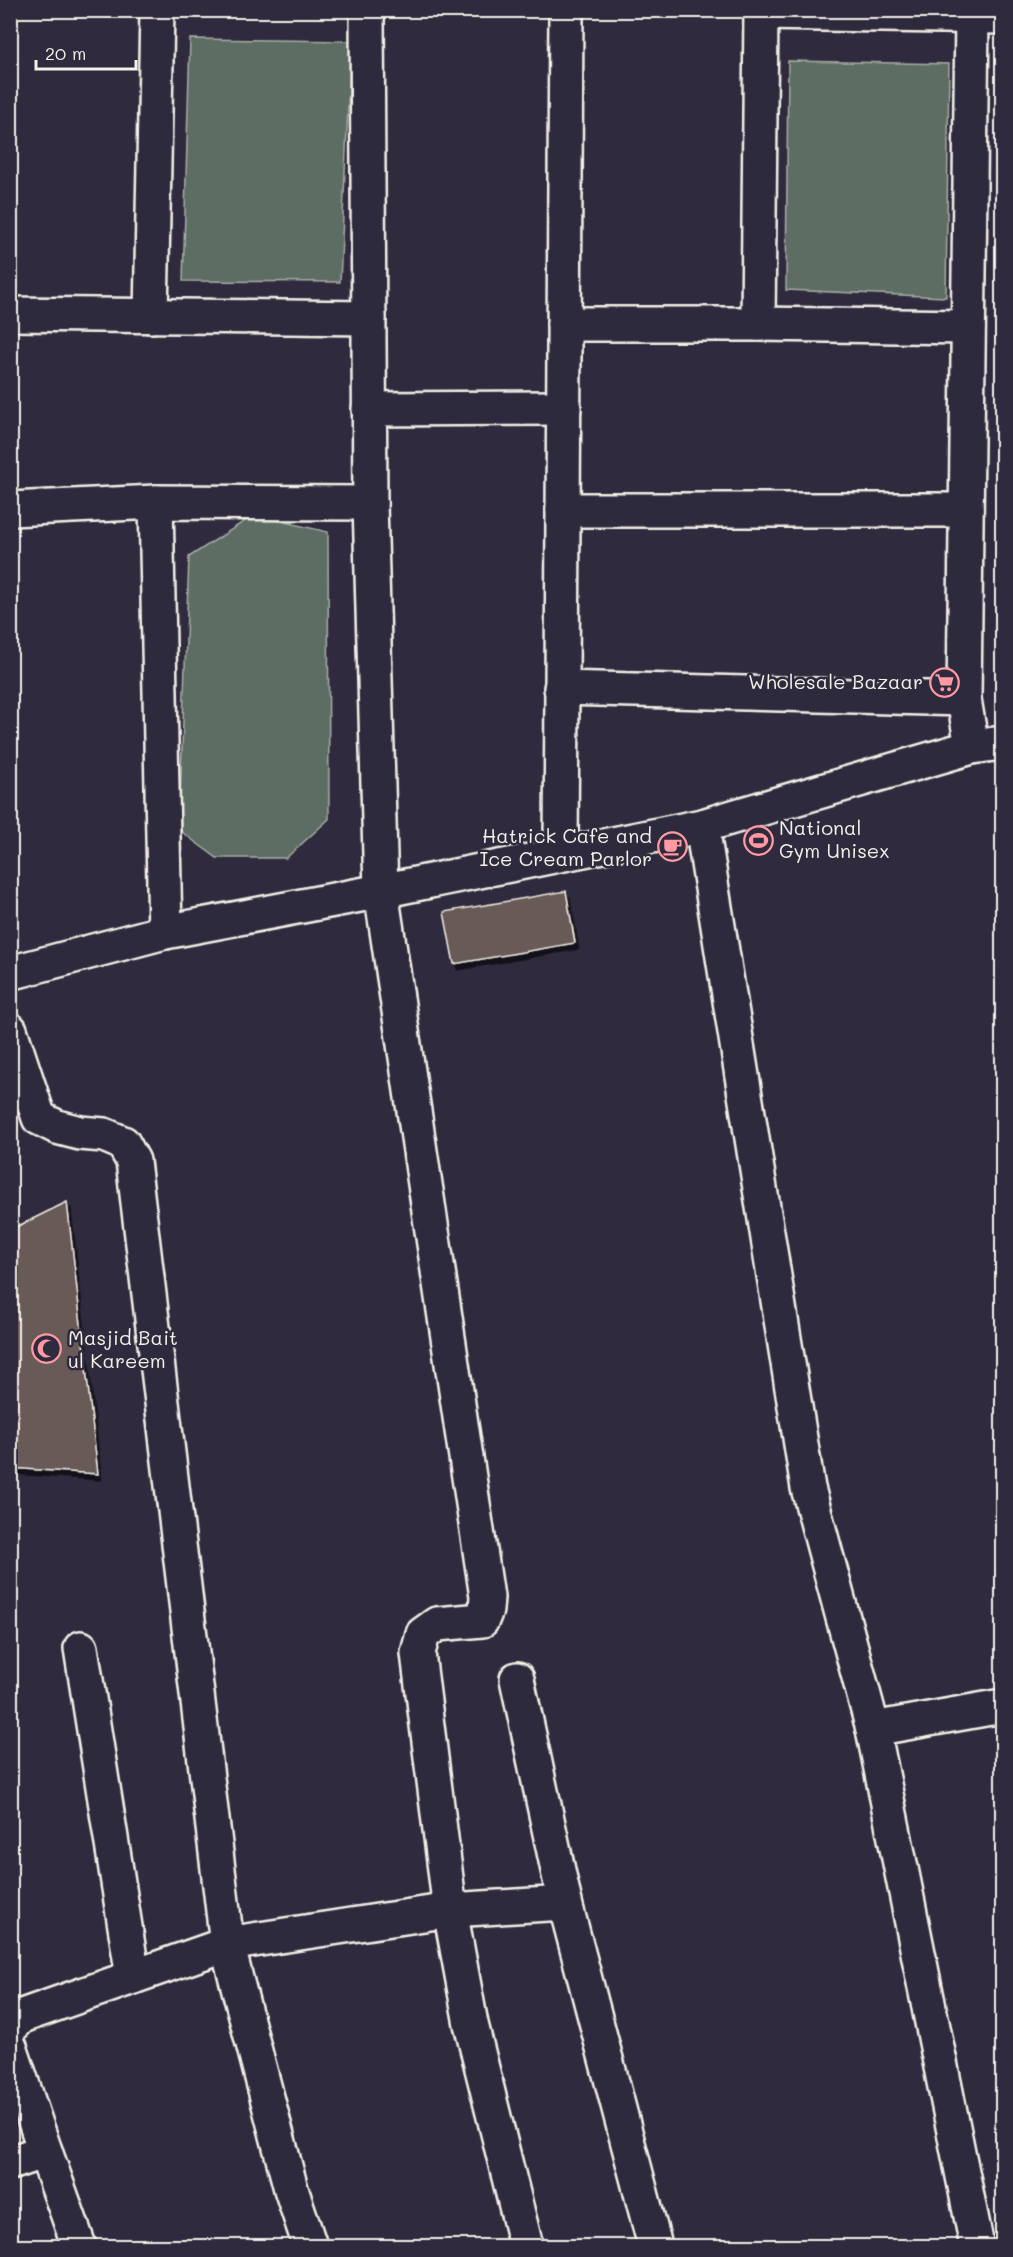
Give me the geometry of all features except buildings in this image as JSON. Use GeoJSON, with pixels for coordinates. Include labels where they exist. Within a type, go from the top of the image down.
{"type":"FeatureCollection","features":[{"type":"Feature","properties":{"kind":"street"},"geometry":{"type":"LineString","coordinates":[[151,316],[157,10]]}},
{"type":"Feature","properties":{"kind":"street"},"geometry":{"type":"LineString","coordinates":[[367,10],[370,503],[381,891],[487,1597],[482,1620],[437,1624],[423,1634],[418,1653],[450,1910],[471,2024],[526,2247]]}},
{"type":"Feature","properties":{"kind":"street"},"geometry":{"type":"LineString","coordinates":[[561,854],[566,10]]}},
{"type":"Feature","properties":{"kind":"street"},"geometry":{"type":"LineString","coordinates":[[10,973],[165,932],[702,826],[987,745],[964,699],[968,327],[987,16],[761,12],[758,324]]}},
{"type":"Feature","properties":{"kind":"street"},"geometry":{"type":"LineString","coordinates":[[10,314],[369,318]]}},
{"type":"Feature","properties":{"kind":"street"},"geometry":{"type":"LineString","coordinates":[[564,324],[968,327]]}},
{"type":"Feature","properties":{"kind":"street"},"geometry":{"type":"LineString","coordinates":[[369,409],[564,408]]}},
{"type":"Feature","properties":{"kind":"street"},"geometry":{"type":"LineString","coordinates":[[10,509],[156,502],[370,503]]}},
{"type":"Feature","properties":{"kind":"street"},"geometry":{"type":"LineString","coordinates":[[156,502],[165,932]]}},
{"type":"Feature","properties":{"kind":"street"},"geometry":{"type":"LineString","coordinates":[[563,510],[966,510]]}},
{"type":"Feature","properties":{"kind":"street"},"geometry":{"type":"LineString","coordinates":[[561,688],[964,699]]}},
{"type":"Feature","properties":{"kind":"street"},"geometry":{"type":"LineString","coordinates":[[702,826],[808,1488],[873,1729],[977,2247]]}},
{"type":"Feature","properties":{"kind":"street"},"geometry":{"type":"LineString","coordinates":[[10,1030],[39,1118],[57,1127],[80,1133],[104,1134],[123,1143],[133,1161],[227,1944],[291,2189],[310,2247]]}},
{"type":"Feature","properties":{"kind":"street"},"geometry":{"type":"LineString","coordinates":[[81,1648],[133,1977]]}},
{"type":"Feature","properties":{"kind":"street"},"geometry":{"type":"LineString","coordinates":[[517,1678],[565,1903],[655,2247]]}},
{"type":"Feature","properties":{"kind":"street"},"geometry":{"type":"LineString","coordinates":[[873,1729],[1002,1706]]}},
{"type":"Feature","properties":{"kind":"street"},"geometry":{"type":"LineString","coordinates":[[10,2028],[22,2016],[227,1944],[450,1910],[565,1903]]}},
{"type":"Feature","properties":{"kind":"street"},"geometry":{"type":"LineString","coordinates":[[10,2047],[79,2247]]}},
{"type":"Feature","properties":{"kind":"street"},"geometry":{"type":"LineString","coordinates":[[10,2163],[45,2151]]}},
{"type":"Feature","properties":{"kind":"green space"},"geometry":{"type":"Polygon","coordinates":[[[190,39],[351,41],[340,282],[183,281],[190,39]]]}},
{"type":"Feature","properties":{"kind":"green space"},"geometry":{"type":"Polygon","coordinates":[[[788,61],[949,64],[946,297],[786,290],[788,61]]]}},
{"type":"Feature","properties":{"kind":"green space"},"geometry":{"type":"Polygon","coordinates":[[[254,515],[328,532],[329,819],[286,858],[217,858],[179,830],[189,557],[254,515]]]}},
{"type":"Feature","properties":{"kind":"place","name":"Wholesale Bazaar"},"geometry":{"type":"Point","coordinates":[944,682]}},
{"type":"Feature","properties":{"kind":"place","name":"National Gym Unisex"},"geometry":{"type":"Point","coordinates":[758,840]}},
{"type":"Feature","properties":{"kind":"place","name":"Hatrick Cafe and Ice Cream Parlor"},"geometry":{"type":"Point","coordinates":[673,847]}},
{"type":"Feature","properties":{"kind":"place","name":"Masjid Bait ul Kareem"},"geometry":{"type":"Point","coordinates":[47,1349]}}]}
